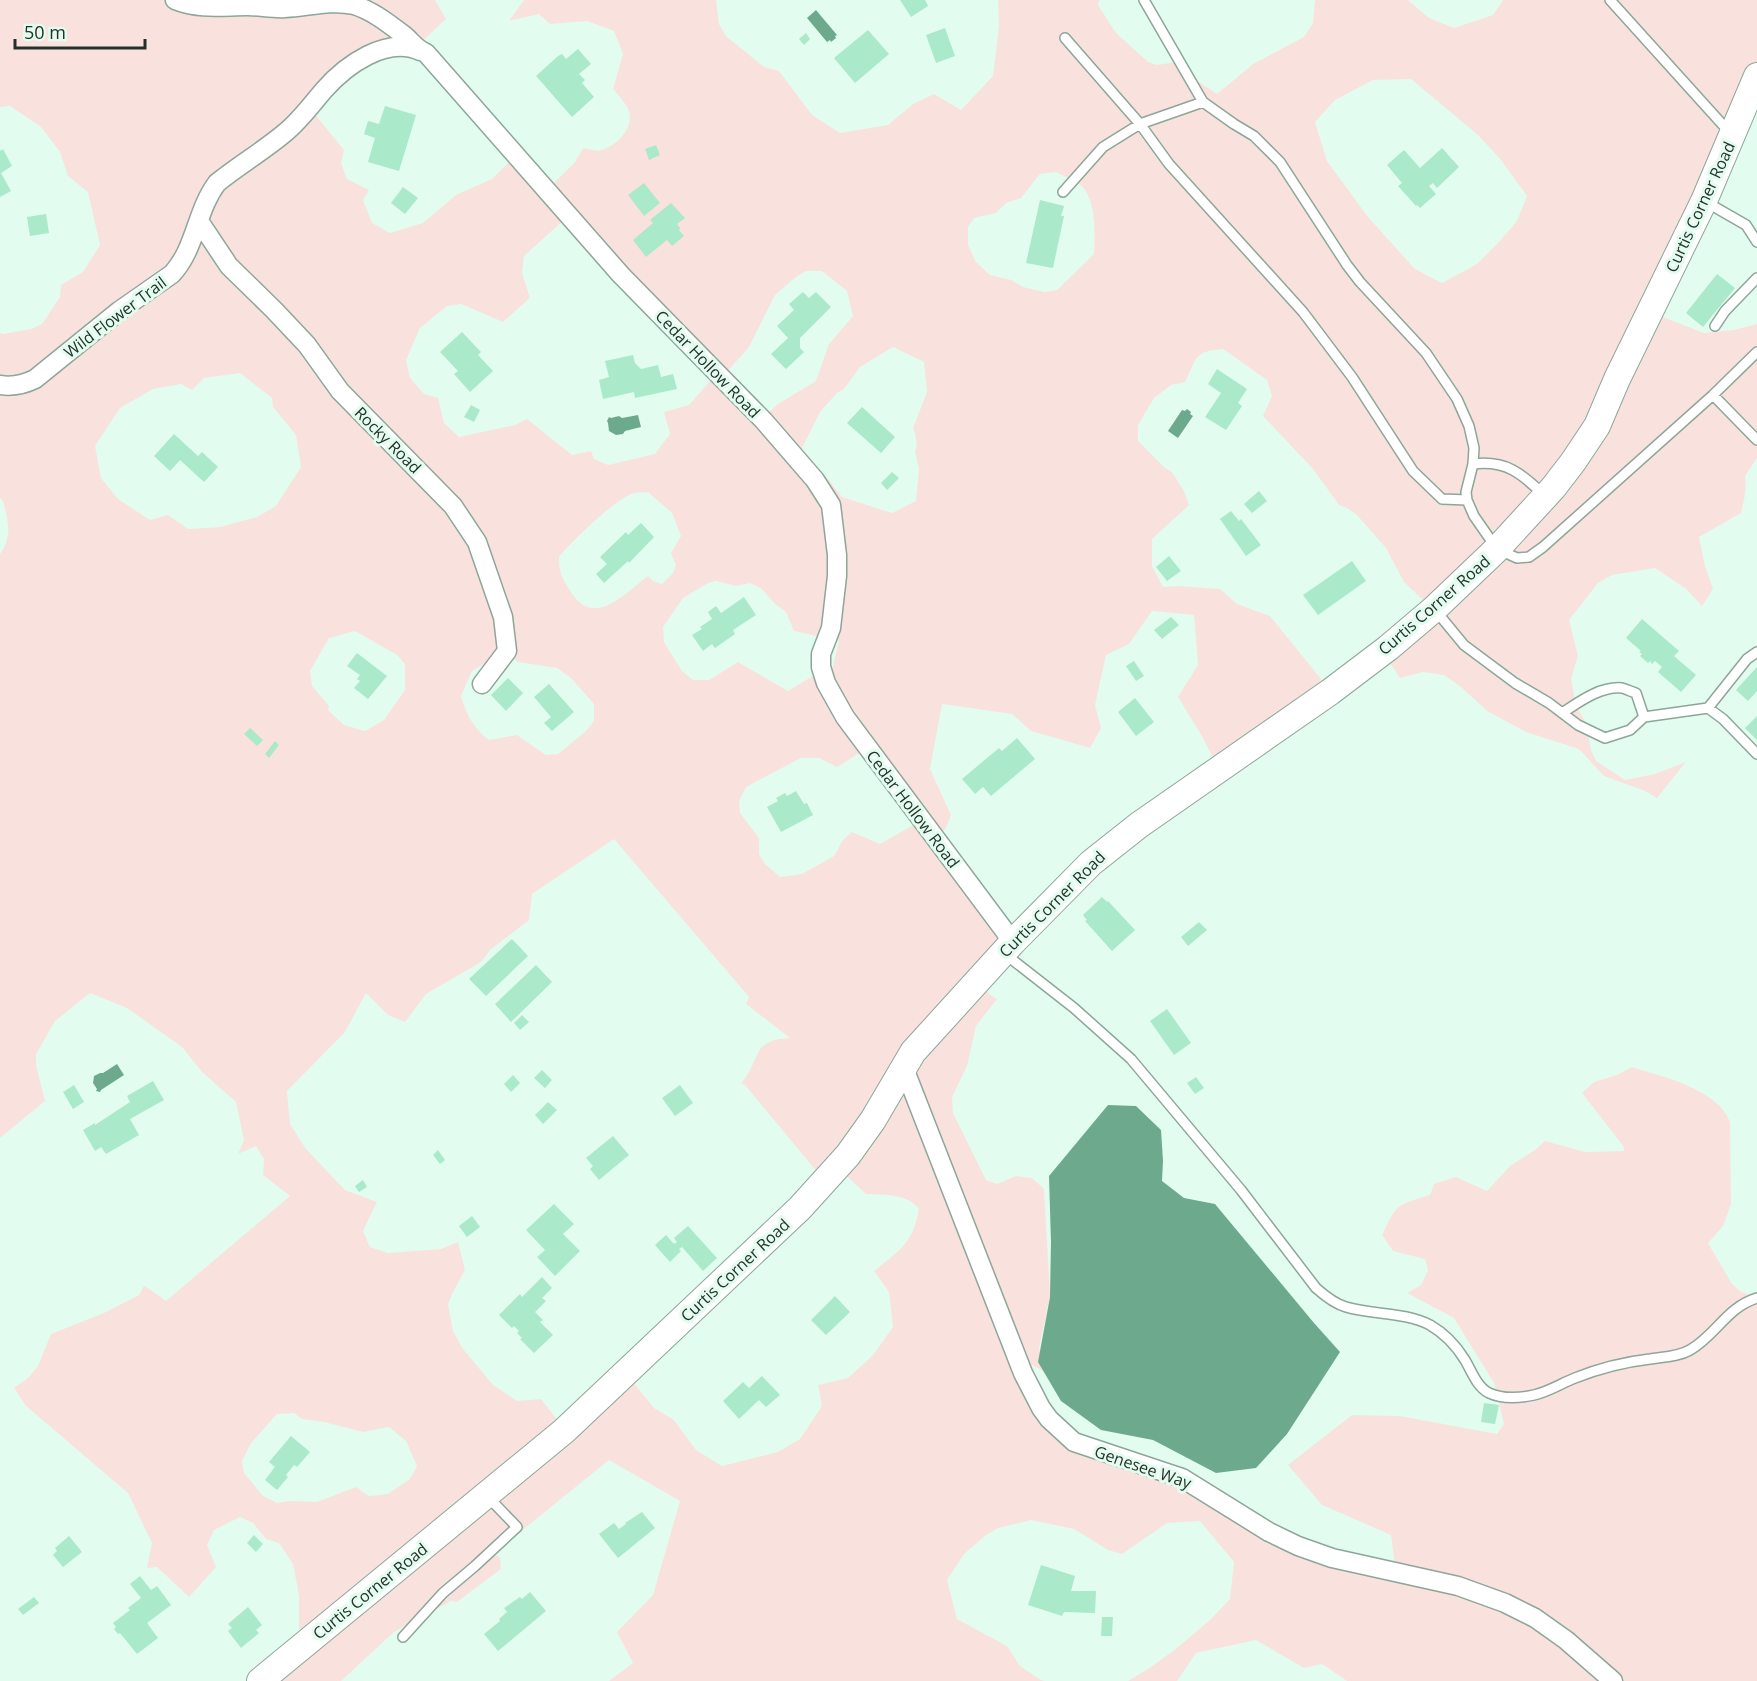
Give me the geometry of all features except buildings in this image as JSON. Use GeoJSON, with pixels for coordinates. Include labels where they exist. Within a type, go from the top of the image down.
{"type":"FeatureCollection","features":[{"type":"Feature","properties":{"kind":"street","name":"Cedar Hollow Road"},"geometry":{"type":"LineString","coordinates":[[175,0],[213,8],[235,6],[283,8],[331,2],[353,5],[372,13],[394,28],[426,54],[621,275],[758,414],[815,480],[831,505],[837,576],[831,627],[821,654],[821,667],[826,683],[845,717],[1008,947]]}},
{"type":"Feature","properties":{"kind":"street","name":"Wild Flower Trail"},"geometry":{"type":"LineString","coordinates":[[0,384],[15,386],[35,379],[119,311],[163,281],[179,266],[187,252],[198,221],[217,183],[289,130],[324,90],[353,64],[391,47],[411,47],[420,51]]}},
{"type":"Feature","properties":{"kind":"street","name":"Curtis Corner Road"},"geometry":{"type":"LineString","coordinates":[[260,1681],[564,1431],[800,1208],[848,1155],[873,1120],[913,1052],[1008,947],[1091,863],[1115,843],[1330,692],[1434,609],[1497,549],[1573,462],[1597,426],[1617,378],[1704,201],[1757,76]]}},
{"type":"Feature","properties":{"kind":"street","name":"Rocky Road"},"geometry":{"type":"LineString","coordinates":[[198,221],[229,266],[307,345],[340,391],[453,506],[477,542],[503,617],[507,651],[482,684]]}},
{"type":"Feature","properties":{"kind":"street","name":"Genesee Way"},"geometry":{"type":"LineString","coordinates":[[904,1068],[1023,1373],[1041,1408],[1056,1428],[1074,1442],[1088,1448],[1182,1478],[1269,1532],[1298,1546],[1332,1558],[1458,1586],[1505,1603],[1535,1618],[1566,1640],[1613,1681]]}},
{"type":"Feature","properties":{"kind":"lane"},"geometry":{"type":"LineString","coordinates":[[1144,0],[1203,102],[1254,136],[1275,158],[1347,265],[1426,353],[1457,399],[1469,426],[1474,447],[1473,464],[1466,492],[1467,500],[1474,516],[1497,549],[1517,558],[1529,557],[1543,547],[1713,395],[1757,352]]}},
{"type":"Feature","properties":{"kind":"lane"},"geometry":{"type":"LineString","coordinates":[[1610,0],[1732,136]]}},
{"type":"Feature","properties":{"kind":"lane"},"geometry":{"type":"LineString","coordinates":[[1065,38],[1140,124],[1169,164],[1303,312],[1352,377],[1413,471],[1442,499],[1467,500]]}},
{"type":"Feature","properties":{"kind":"lane"},"geometry":{"type":"LineString","coordinates":[[1064,192],[1103,147],[1140,124],[1203,102]]}},
{"type":"Feature","properties":{"kind":"lane"},"geometry":{"type":"LineString","coordinates":[[1704,201],[1746,225],[1757,242]]}},
{"type":"Feature","properties":{"kind":"lane"},"geometry":{"type":"LineString","coordinates":[[1715,326],[1725,311],[1757,278]]}},
{"type":"Feature","properties":{"kind":"lane"},"geometry":{"type":"LineString","coordinates":[[1713,395],[1757,440]]}},
{"type":"Feature","properties":{"kind":"lane"},"geometry":{"type":"LineString","coordinates":[[1473,464],[1489,462],[1507,466],[1524,476],[1545,496]]}},
{"type":"Feature","properties":{"kind":"lane"},"geometry":{"type":"LineString","coordinates":[[1434,609],[1464,645],[1515,683],[1578,725],[1605,738],[1630,730],[1644,717],[1708,708],[1747,659],[1757,652]]}},
{"type":"Feature","properties":{"kind":"lane"},"geometry":{"type":"LineString","coordinates":[[1562,713],[1601,691],[1622,688],[1636,693],[1644,717]]}},
{"type":"Feature","properties":{"kind":"lane"},"geometry":{"type":"LineString","coordinates":[[1708,708],[1723,719],[1757,754]]}},
{"type":"Feature","properties":{"kind":"lane"},"geometry":{"type":"LineString","coordinates":[[1008,947],[1131,1059],[1241,1190],[1316,1288],[1329,1299],[1345,1307],[1414,1319],[1431,1326],[1449,1340],[1464,1358],[1481,1387],[1490,1393],[1517,1398],[1535,1395],[1603,1368],[1674,1356],[1688,1351],[1702,1341],[1738,1306],[1757,1298]]}},
{"type":"Feature","properties":{"kind":"lane"},"geometry":{"type":"LineString","coordinates":[[403,1638],[443,1593],[517,1527],[486,1495]]}},
{"type":"Feature","properties":{"kind":"shaded area"},"geometry":{"type":"Polygon","coordinates":[[[0,0],[435,0],[446,19],[416,47],[354,66],[313,112],[344,150],[341,163],[347,179],[369,190],[363,200],[372,223],[390,233],[423,223],[456,195],[492,179],[512,159],[547,190],[575,162],[583,148],[602,150],[614,144],[628,128],[630,115],[628,109],[613,89],[623,54],[614,31],[587,21],[550,24],[539,14],[509,21],[524,0],[716,0],[719,24],[726,36],[764,67],[779,71],[812,115],[840,133],[888,125],[913,104],[934,94],[961,110],[993,76],[999,26],[998,0],[1099,0],[1098,5],[1116,33],[1148,62],[1157,65],[1176,62],[1190,76],[1217,94],[1253,64],[1304,37],[1313,23],[1315,0],[1408,0],[1429,18],[1454,28],[1493,15],[1503,0],[1757,0],[1757,83],[1655,314],[1704,333],[1734,330],[1757,324],[1757,458],[1745,476],[1741,513],[1699,537],[1713,589],[1702,606],[1686,589],[1655,568],[1612,575],[1598,583],[1569,620],[1578,656],[1571,679],[1576,705],[1586,723],[1591,750],[1596,761],[1625,780],[1655,774],[1686,762],[1657,798],[1645,791],[1604,776],[1579,749],[1526,732],[1487,711],[1444,675],[1423,672],[1400,678],[1379,647],[1428,605],[1404,582],[1386,548],[1356,514],[1339,505],[1313,469],[1263,416],[1272,396],[1267,380],[1223,349],[1201,354],[1185,382],[1171,385],[1154,398],[1138,425],[1138,441],[1172,472],[1184,491],[1189,505],[1152,539],[1152,566],[1163,587],[1220,589],[1237,604],[1270,616],[1326,685],[1217,766],[1178,697],[1198,665],[1194,615],[1152,611],[1129,644],[1106,655],[1095,705],[1101,728],[1090,748],[1031,731],[1012,714],[942,704],[930,769],[951,815],[946,828],[934,839],[1002,940],[975,974],[990,995],[997,999],[976,1026],[967,1066],[952,1097],[953,1113],[986,1180],[997,1184],[1016,1176],[1032,1178],[1044,1189],[1050,1296],[1039,1348],[1045,1372],[1032,1365],[1020,1353],[1054,1428],[1185,1481],[1253,1524],[1396,1575],[1391,1535],[1322,1505],[1288,1465],[1352,1415],[1400,1416],[1497,1434],[1504,1424],[1494,1383],[1454,1318],[1407,1293],[1421,1285],[1428,1270],[1425,1259],[1393,1251],[1382,1235],[1399,1207],[1430,1195],[1434,1184],[1456,1177],[1487,1191],[1510,1166],[1545,1141],[1585,1152],[1624,1151],[1624,1147],[1582,1093],[1594,1082],[1617,1075],[1632,1067],[1688,1086],[1714,1101],[1724,1111],[1730,1122],[1731,1204],[1723,1226],[1708,1243],[1732,1284],[1741,1292],[1757,1297],[1757,1681],[1347,1681],[1322,1664],[1304,1668],[1256,1640],[1196,1653],[1177,1681],[1128,1681],[1177,1648],[1210,1620],[1230,1599],[1234,1562],[1200,1521],[1167,1523],[1122,1554],[1108,1550],[1074,1529],[1031,1520],[998,1528],[985,1536],[964,1554],[947,1580],[957,1619],[1007,1646],[1020,1666],[1045,1681],[609,1681],[633,1663],[617,1632],[653,1595],[680,1501],[609,1460],[493,1554],[500,1557],[501,1569],[457,1602],[451,1601],[394,1632],[341,1681],[265,1681],[308,1643],[299,1628],[299,1596],[293,1564],[279,1543],[266,1539],[253,1523],[240,1517],[214,1530],[207,1545],[216,1567],[189,1597],[157,1567],[147,1568],[152,1543],[128,1493],[26,1406],[14,1388],[28,1378],[38,1366],[51,1334],[104,1313],[139,1295],[145,1286],[166,1301],[290,1196],[263,1175],[264,1159],[256,1146],[238,1154],[244,1140],[236,1102],[202,1072],[182,1047],[127,1008],[90,993],[55,1021],[36,1054],[36,1065],[45,1101],[0,1138],[0,554],[7,541],[8,528],[3,501],[0,498],[0,333],[31,329],[42,324],[60,297],[61,285],[83,272],[100,245],[88,192],[68,176],[60,152],[41,127],[10,106],[0,107],[0,0]],[[1411,79],[1373,80],[1335,100],[1315,122],[1327,161],[1368,217],[1415,269],[1442,283],[1477,264],[1517,221],[1527,196],[1501,160],[1478,135],[1411,79]],[[1056,172],[1040,174],[1021,198],[1006,203],[996,213],[974,218],[968,227],[968,245],[976,262],[990,275],[1045,292],[1057,290],[1094,254],[1092,206],[1089,197],[1078,183],[1056,172]],[[565,219],[524,256],[522,273],[530,298],[503,322],[461,304],[447,306],[420,328],[406,360],[410,378],[424,394],[438,398],[444,423],[459,437],[515,425],[527,419],[572,455],[591,451],[594,459],[608,465],[655,454],[670,434],[664,412],[689,405],[711,380],[706,373],[565,219]],[[806,271],[775,295],[749,347],[719,381],[757,422],[778,404],[816,381],[829,344],[853,316],[847,291],[822,271],[806,271]],[[893,347],[860,367],[844,389],[837,393],[820,412],[799,454],[798,462],[828,479],[842,497],[892,513],[916,501],[919,469],[913,428],[927,392],[924,362],[893,347]],[[240,373],[204,378],[192,390],[181,384],[153,389],[120,408],[95,446],[101,478],[118,499],[150,520],[168,515],[188,529],[220,527],[257,517],[276,506],[301,467],[296,435],[273,407],[272,398],[240,373]],[[648,492],[634,493],[606,511],[559,557],[562,576],[571,592],[580,603],[590,608],[610,604],[648,576],[653,581],[662,584],[673,573],[676,565],[671,553],[681,536],[672,513],[648,492]],[[716,581],[708,583],[683,598],[663,627],[664,642],[682,671],[693,680],[709,680],[738,662],[788,691],[816,674],[832,670],[839,641],[794,631],[786,612],[774,603],[762,589],[750,583],[736,586],[716,581]],[[355,631],[329,638],[310,671],[312,686],[329,706],[328,710],[344,725],[365,731],[384,720],[405,690],[405,664],[397,655],[355,631]],[[513,658],[492,659],[472,671],[461,696],[471,721],[489,740],[517,735],[546,755],[558,754],[586,731],[594,721],[594,704],[571,678],[557,668],[518,662],[513,658]],[[866,749],[837,767],[819,758],[801,758],[746,787],[739,801],[740,813],[759,838],[759,854],[764,863],[780,877],[802,874],[834,856],[843,840],[852,832],[880,844],[917,823],[866,749]],[[614,839],[532,894],[529,920],[490,950],[481,962],[426,994],[405,1022],[388,1015],[366,993],[345,1032],[287,1091],[290,1124],[306,1149],[345,1190],[377,1202],[363,1231],[370,1247],[388,1253],[441,1249],[458,1242],[465,1270],[448,1304],[453,1331],[463,1349],[493,1385],[517,1401],[541,1399],[566,1431],[628,1376],[654,1408],[674,1420],[696,1450],[722,1466],[778,1452],[800,1439],[822,1406],[818,1385],[848,1378],[873,1355],[893,1327],[889,1292],[874,1271],[904,1245],[913,1230],[919,1209],[901,1197],[866,1194],[839,1169],[818,1173],[741,1083],[762,1047],[777,1040],[790,1038],[746,1004],[749,997],[614,839]],[[294,1413],[277,1414],[251,1443],[242,1461],[244,1473],[263,1496],[277,1503],[317,1502],[356,1487],[369,1496],[388,1494],[410,1479],[417,1466],[406,1441],[389,1427],[363,1432],[302,1419],[294,1413]]]}},
{"type":"Feature","properties":{"kind":"shaded area"},"geometry":{"type":"Polygon","coordinates":[[[816,10],[837,35],[831,42],[830,40],[827,42],[807,18],[816,10]]]}},
{"type":"Feature","properties":{"kind":"shaded area"},"geometry":{"type":"Polygon","coordinates":[[[1187,409],[1193,416],[1178,438],[1168,431],[1182,410],[1187,409]]]}},
{"type":"Feature","properties":{"kind":"shaded area"},"geometry":{"type":"Polygon","coordinates":[[[638,415],[641,427],[616,435],[609,431],[607,421],[609,417],[622,418],[638,415]]]}},
{"type":"Feature","properties":{"kind":"shaded area"},"geometry":{"type":"Polygon","coordinates":[[[117,1064],[124,1075],[100,1092],[96,1091],[93,1083],[94,1076],[117,1064]]]}},
{"type":"Feature","properties":{"kind":"shaded area"},"geometry":{"type":"Polygon","coordinates":[[[1108,1105],[1136,1106],[1161,1130],[1162,1181],[1184,1198],[1215,1204],[1340,1352],[1287,1434],[1256,1468],[1216,1473],[1153,1440],[1101,1430],[1061,1401],[1038,1362],[1050,1297],[1049,1176],[1108,1105]]]}}]}
